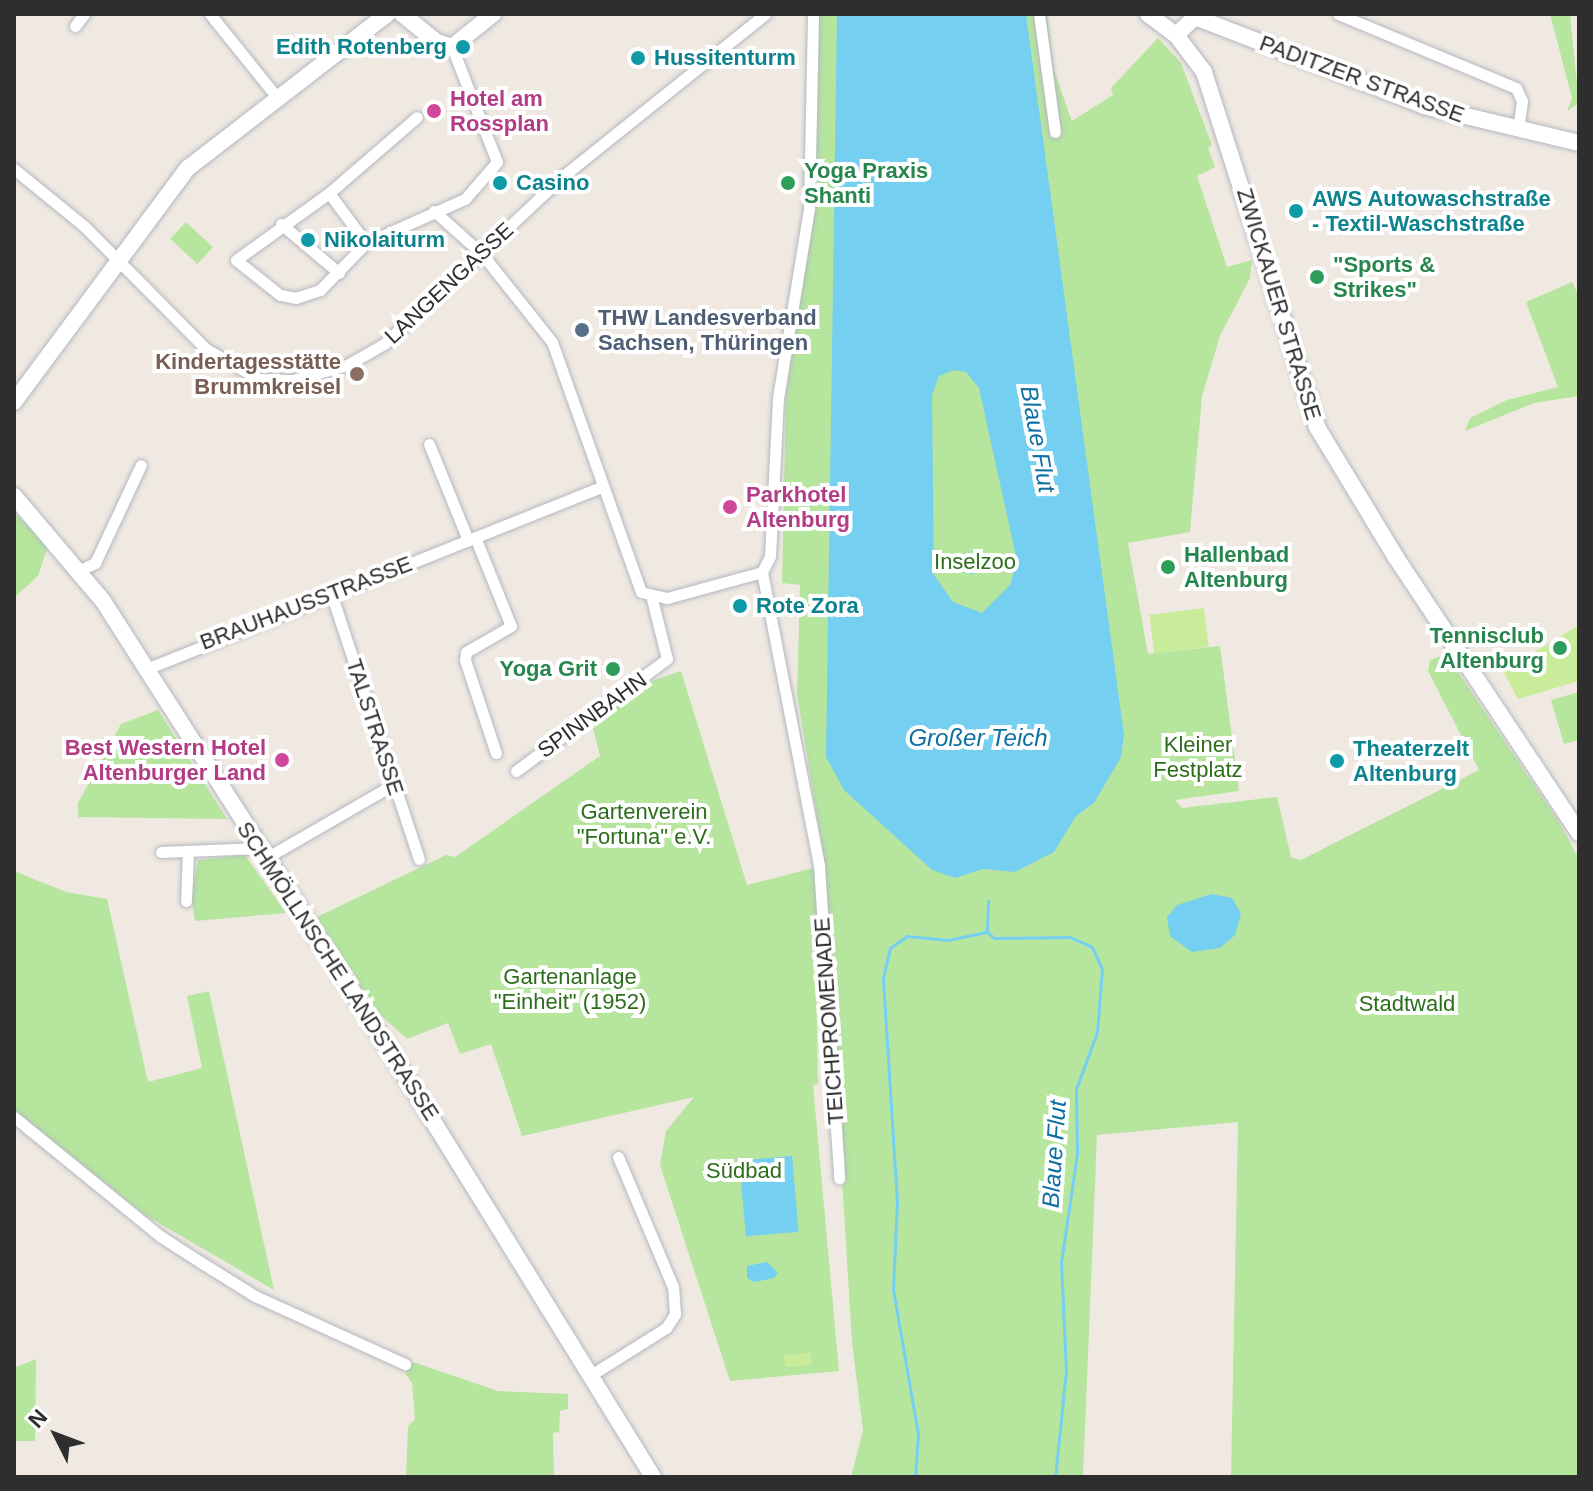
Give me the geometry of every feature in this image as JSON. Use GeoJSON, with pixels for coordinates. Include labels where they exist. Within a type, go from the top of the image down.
{"type":"FeatureCollection","features":[{"type":"Feature","properties":{"kind":"street"},"geometry":{"type":"LineString","coordinates":[[75,26],[84,14]]}},
{"type":"Feature","properties":{"kind":"street"},"geometry":{"type":"LineString","coordinates":[[210,14],[276,96]]}},
{"type":"Feature","properties":{"kind":"street"},"geometry":{"type":"LineString","coordinates":[[14,402],[188,168],[276,96],[387,14]]}},
{"type":"Feature","properties":{"kind":"street"},"geometry":{"type":"LineString","coordinates":[[402,14],[437,42],[452,47],[498,153],[485,178],[465,199],[366,243],[339,273],[307,296],[280,295],[266,287],[236,260],[281,224],[329,193],[417,117]]}},
{"type":"Feature","properties":{"kind":"street"},"geometry":{"type":"LineString","coordinates":[[452,47],[493,14]]}},
{"type":"Feature","properties":{"kind":"street","name":"LANGENGASSE"},"geometry":{"type":"LineString","coordinates":[[14,169],[84,226],[206,349],[233,368],[259,379],[293,380],[347,365],[384,344],[563,176],[765,14]]}},
{"type":"Feature","properties":{"kind":"street"},"geometry":{"type":"LineString","coordinates":[[434,211],[482,254],[552,342],[632,578],[652,599],[762,572],[770,556],[778,398],[810,199],[813,14]]}},
{"type":"Feature","properties":{"kind":"street"},"geometry":{"type":"LineString","coordinates":[[1039,14],[1055,132]]}},
{"type":"Feature","properties":{"kind":"street","name":"ZWICKAUER STRASSE"},"geometry":{"type":"LineString","coordinates":[[1148,14],[1176,35],[1204,72],[1317,427],[1389,548],[1579,833]]}},
{"type":"Feature","properties":{"kind":"street"},"geometry":{"type":"LineString","coordinates":[[1338,14],[1516,88],[1522,101],[1518,129]]}},
{"type":"Feature","properties":{"kind":"street","name":"PADITZER STRASSE"},"geometry":{"type":"LineString","coordinates":[[1176,35],[1191,15],[1408,100],[1579,143]]}},
{"type":"Feature","properties":{"kind":"street"},"geometry":{"type":"LineString","coordinates":[[329,193],[366,243]]}},
{"type":"Feature","properties":{"kind":"street"},"geometry":{"type":"LineString","coordinates":[[281,224],[339,273]]}},
{"type":"Feature","properties":{"kind":"street"},"geometry":{"type":"LineString","coordinates":[[429,444],[511,626],[466,652],[465,660],[496,753]]}},
{"type":"Feature","properties":{"kind":"street"},"geometry":{"type":"LineString","coordinates":[[80,570],[95,563],[141,465]]}},
{"type":"Feature","properties":{"kind":"street","name":"BRAUHAUSSTRASSE"},"geometry":{"type":"LineString","coordinates":[[146,669],[163,658],[332,596],[600,487]]}},
{"type":"Feature","properties":{"kind":"street","name":"SCHMÖLLNSCHE LANDSTRASSE"},"geometry":{"type":"LineString","coordinates":[[14,496],[80,570],[146,669],[653,1477]]}},
{"type":"Feature","properties":{"kind":"street","name":"TEICHPROMENADE"},"geometry":{"type":"LineString","coordinates":[[762,572],[819,865],[839,1178]]}},
{"type":"Feature","properties":{"kind":"street","name":"TALSTRASSE"},"geometry":{"type":"LineString","coordinates":[[332,596],[419,859]]}},
{"type":"Feature","properties":{"kind":"street","name":"SPINNBAHN"},"geometry":{"type":"LineString","coordinates":[[516,771],[667,659],[652,599]]}},
{"type":"Feature","properties":{"kind":"street"},"geometry":{"type":"LineString","coordinates":[[161,852],[263,853],[394,784]]}},
{"type":"Feature","properties":{"kind":"street"},"geometry":{"type":"LineString","coordinates":[[186,901],[188,853]]}},
{"type":"Feature","properties":{"kind":"street"},"geometry":{"type":"LineString","coordinates":[[14,1117],[160,1236],[202,1263],[269,1303],[405,1364]]}},
{"type":"Feature","properties":{"kind":"street"},"geometry":{"type":"LineString","coordinates":[[591,1375],[666,1328],[675,1314],[673,1287],[618,1157]]}},
{"type":"Feature","properties":{"kind":"green space"},"geometry":{"type":"Polygon","coordinates":[[[817,14],[1047,14],[1054,71],[1072,121],[1113,95],[1111,88],[1158,38],[1181,63],[1212,145],[1208,148],[1215,167],[1197,176],[1227,267],[1252,260],[1250,278],[1220,336],[1202,396],[1190,532],[1128,543],[1148,654],[1220,646],[1239,791],[1175,800],[1182,808],[1277,797],[1291,857],[1301,860],[1479,770],[1428,671],[1430,660],[1441,656],[1450,660],[1559,822],[1579,859],[1579,1477],[1231,1477],[1238,1122],[1097,1135],[1083,1477],[851,1477],[863,1431],[852,1342],[829,966],[816,967],[818,1084],[813,1085],[839,1371],[730,1381],[660,1165],[666,1131],[694,1097],[522,1136],[491,1044],[460,1054],[448,1023],[407,1039],[376,1011],[317,917],[446,855],[455,857],[600,756],[592,725],[649,682],[681,671],[747,885],[825,865],[797,694],[800,585],[782,583],[786,397],[815,197],[817,14]]]}},
{"type":"Feature","properties":{"kind":"green space"},"geometry":{"type":"Polygon","coordinates":[[[1550,14],[1570,14],[1579,103],[1567,111],[1572,98],[1550,14]]]}},
{"type":"Feature","properties":{"kind":"green space"},"geometry":{"type":"Polygon","coordinates":[[[186,222],[213,247],[197,264],[170,239],[186,222]]]}},
{"type":"Feature","properties":{"kind":"green space"},"geometry":{"type":"Polygon","coordinates":[[[1572,282],[1579,296],[1579,396],[1534,403],[1465,431],[1470,418],[1507,400],[1558,387],[1526,302],[1572,282]]]}},
{"type":"Feature","properties":{"kind":"green space"},"geometry":{"type":"Polygon","coordinates":[[[14,513],[48,546],[38,576],[14,598],[14,513]]]}},
{"type":"Feature","properties":{"kind":"green space"},"geometry":{"type":"Polygon","coordinates":[[[1204,608],[1209,647],[1154,653],[1149,615],[1204,608]]]}},
{"type":"Feature","properties":{"kind":"green space","name":"Tennisclub Altenburg"},"geometry":{"type":"Polygon","coordinates":[[[1579,625],[1579,681],[1518,699],[1503,671],[1579,625]]]}},
{"type":"Feature","properties":{"kind":"green space"},"geometry":{"type":"Polygon","coordinates":[[[1579,692],[1579,740],[1564,744],[1551,700],[1579,692]]]}},
{"type":"Feature","properties":{"kind":"green space"},"geometry":{"type":"Polygon","coordinates":[[[158,710],[227,819],[78,817],[78,803],[121,724],[158,710]]]}},
{"type":"Feature","properties":{"kind":"green space"},"geometry":{"type":"Polygon","coordinates":[[[245,855],[286,913],[195,921],[191,896],[198,860],[245,855]]]}},
{"type":"Feature","properties":{"kind":"green space"},"geometry":{"type":"Polygon","coordinates":[[[14,871],[66,892],[107,899],[148,1082],[202,1068],[187,996],[209,991],[274,1290],[145,1215],[14,1110],[14,871]]]}},
{"type":"Feature","properties":{"kind":"green space"},"geometry":{"type":"Polygon","coordinates":[[[811,1353],[812,1365],[785,1367],[784,1355],[811,1353]]]}},
{"type":"Feature","properties":{"kind":"green space"},"geometry":{"type":"Polygon","coordinates":[[[36,1359],[35,1441],[14,1441],[14,1368],[36,1359]]]}},
{"type":"Feature","properties":{"kind":"green space"},"geometry":{"type":"Polygon","coordinates":[[[413,1362],[498,1391],[568,1394],[568,1409],[560,1411],[559,1432],[553,1433],[554,1477],[406,1477],[408,1426],[415,1419],[412,1383],[405,1373],[413,1362]]]}},
{"type":"Feature","properties":{"kind":"water","name":"Großer Teich"},"geometry":{"type":"Polygon","coordinates":[[[837,14],[1026,14],[1124,735],[1121,757],[1094,803],[1076,816],[1054,852],[1015,872],[983,869],[955,878],[932,870],[844,790],[826,757],[837,14]],[[954,370],[939,376],[932,395],[934,575],[953,602],[982,613],[1010,585],[1017,561],[979,388],[966,372],[954,370]]]}},
{"type":"Feature","properties":{"kind":"water"},"geometry":{"type":"Polygon","coordinates":[[[968,556],[976,556],[981,565],[979,572],[968,574],[963,569],[963,561],[968,556]]]}},
{"type":"Feature","properties":{"kind":"water"},"geometry":{"type":"Polygon","coordinates":[[[1212,894],[1232,898],[1241,914],[1235,935],[1220,948],[1192,952],[1170,936],[1167,917],[1177,905],[1212,894]]]}},
{"type":"Feature","properties":{"kind":"water"},"geometry":{"type":"Polygon","coordinates":[[[792,1156],[799,1232],[746,1236],[739,1161],[792,1156]]]}},
{"type":"Feature","properties":{"kind":"water"},"geometry":{"type":"Polygon","coordinates":[[[767,1262],[778,1273],[774,1278],[754,1282],[747,1278],[747,1266],[767,1262]]]}},
{"type":"Feature","properties":{"kind":"waterway","name":"Blaue Flut"},"geometry":{"type":"LineString","coordinates":[[915,1477],[918,1434],[893,1289],[897,1202],[883,978],[890,948],[907,936],[948,940],[987,932],[988,901]]}},
{"type":"Feature","properties":{"kind":"waterway","name":"Blaue Flut"},"geometry":{"type":"LineString","coordinates":[[987,932],[994,938],[1070,937],[1092,947],[1102,969],[1097,1032],[1076,1089],[1077,1154],[1061,1262],[1066,1371],[1055,1477]]}},
{"type":"Feature","properties":{"kind":"place","name":"Edith Rotenberg"},"geometry":{"type":"Point","coordinates":[463,47]}},
{"type":"Feature","properties":{"kind":"place","name":"Hussitenturm"},"geometry":{"type":"Point","coordinates":[638,58]}},
{"type":"Feature","properties":{"kind":"place","name":"Hotel am Rossplan"},"geometry":{"type":"Point","coordinates":[434,111]}},
{"type":"Feature","properties":{"kind":"place","name":"Casino"},"geometry":{"type":"Point","coordinates":[500,183]}},
{"type":"Feature","properties":{"kind":"place","name":"Yoga Praxis Shanti"},"geometry":{"type":"Point","coordinates":[788,183]}},
{"type":"Feature","properties":{"kind":"place","name":"AWS Autowaschstraße - Textil-Waschstraße"},"geometry":{"type":"Point","coordinates":[1296,211]}},
{"type":"Feature","properties":{"kind":"place","name":"Nikolaiturm"},"geometry":{"type":"Point","coordinates":[308,240]}},
{"type":"Feature","properties":{"kind":"place","name":"\"Sports & Strikes\""},"geometry":{"type":"Point","coordinates":[1317,277]}},
{"type":"Feature","properties":{"kind":"place","name":"THW Landesverband Sachsen, Thüringen"},"geometry":{"type":"Point","coordinates":[582,330]}},
{"type":"Feature","properties":{"kind":"place","name":"Kindertagesstätte Brummkreisel"},"geometry":{"type":"Point","coordinates":[357,374]}},
{"type":"Feature","properties":{"kind":"place","name":"Parkhotel Altenburg"},"geometry":{"type":"Point","coordinates":[730,507]}},
{"type":"Feature","properties":{"kind":"place","name":"Hallenbad Altenburg"},"geometry":{"type":"Point","coordinates":[1168,567]}},
{"type":"Feature","properties":{"kind":"place","name":"Rote Zora"},"geometry":{"type":"Point","coordinates":[740,606]}},
{"type":"Feature","properties":{"kind":"place","name":"Tennisclub Altenburg"},"geometry":{"type":"Point","coordinates":[1560,648]}},
{"type":"Feature","properties":{"kind":"place","name":"Yoga Grit"},"geometry":{"type":"Point","coordinates":[613,669]}},
{"type":"Feature","properties":{"kind":"place","name":"Best Western Hotel Altenburger Land"},"geometry":{"type":"Point","coordinates":[282,760]}},
{"type":"Feature","properties":{"kind":"place","name":"Theaterzelt Altenburg"},"geometry":{"type":"Point","coordinates":[1337,761]}},
{"type":"Feature","properties":{"kind":"park label","name":"Inselzoo"},"geometry":{"type":"Point","coordinates":[975,562]}},
{"type":"Feature","properties":{"kind":"park label","name":"Kleiner Festplatz"},"geometry":{"type":"Point","coordinates":[1198,756]}},
{"type":"Feature","properties":{"kind":"park label","name":"Gartenverein \"Fortuna\" e.V."},"geometry":{"type":"Point","coordinates":[644,824]}},
{"type":"Feature","properties":{"kind":"park label","name":"Gartenanlage \"Einheit\" (1952)"},"geometry":{"type":"Point","coordinates":[570,988]}},
{"type":"Feature","properties":{"kind":"park label","name":"Stadtwald"},"geometry":{"type":"Point","coordinates":[1407,1004]}},
{"type":"Feature","properties":{"kind":"park label","name":"Südbad"},"geometry":{"type":"Point","coordinates":[744,1171]}}]}
